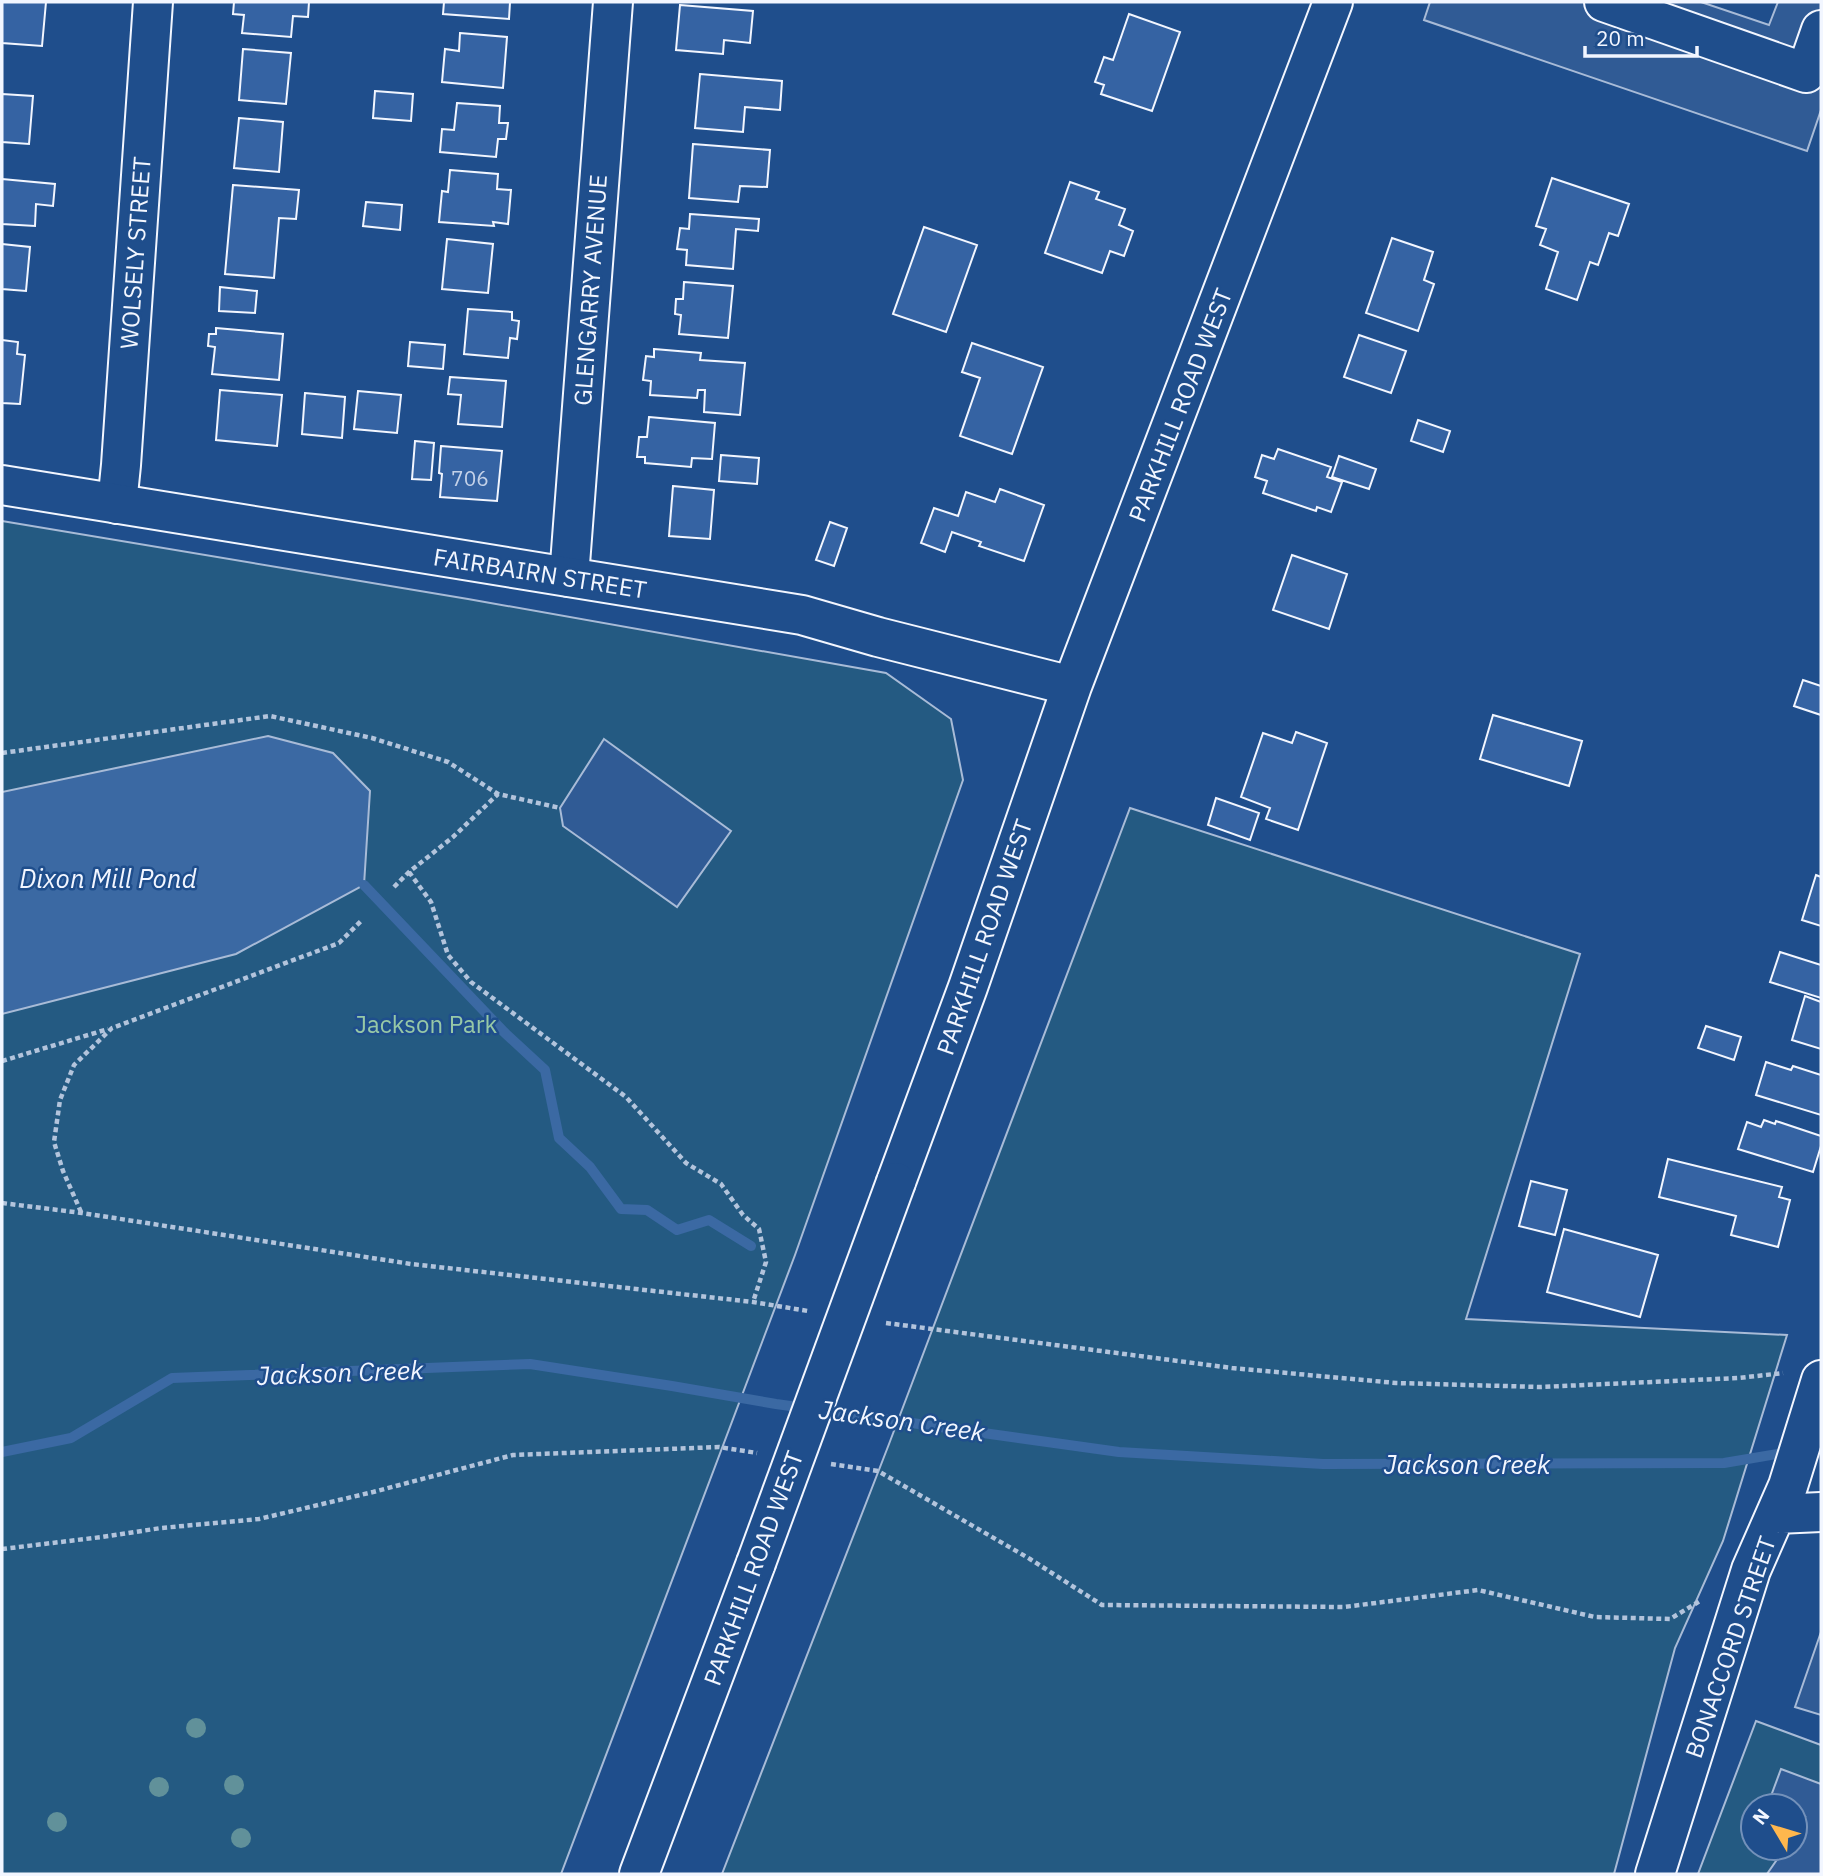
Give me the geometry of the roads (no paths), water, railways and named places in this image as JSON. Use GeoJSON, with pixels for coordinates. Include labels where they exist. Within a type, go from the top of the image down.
{"type":"FeatureCollection","features":[{"type":"Feature","properties":{"kind":"main road","name":"WOLSELY STREET"},"geometry":{"type":"LineString","coordinates":[[117,504],[153,2]]}},
{"type":"Feature","properties":{"kind":"main road","name":"GLENGARRY AVENUE"},"geometry":{"type":"LineString","coordinates":[[569,578],[612,2]]}},
{"type":"Feature","properties":{"kind":"main road","name":"PARKHILL ROAD WEST"},"geometry":{"type":"LineString","coordinates":[[639,1874],[968,987],[1072,686],[1333,2]]}},
{"type":"Feature","properties":{"kind":"main road"},"geometry":{"type":"LineString","coordinates":[[1604,2],[1806,72],[1821,30]]}},
{"type":"Feature","properties":{"kind":"main road","name":"FAIRBAIRN STREET"},"geometry":{"type":"LineString","coordinates":[[2,485],[802,615],[1072,686]]}},
{"type":"Feature","properties":{"kind":"main road","name":"BONACCORD STREET"},"geometry":{"type":"LineString","coordinates":[[1655,1874],[1751,1570],[1782,1500],[1808,1383]]}},
{"type":"Feature","properties":{"kind":"main road"},"geometry":{"type":"LineString","coordinates":[[1782,1500],[1821,1512]]}},
{"type":"Feature","properties":{"kind":"water","name":"Dixon Mill Pond"},"geometry":{"type":"Polygon","coordinates":[[[268,736],[333,753],[370,791],[364,885],[236,954],[2,1014],[2,792],[268,736]]]}},
{"type":"Feature","properties":{"kind":"waterway"},"geometry":{"type":"LineString","coordinates":[[364,885],[504,1032],[545,1070],[559,1138],[590,1167],[621,1209],[647,1210],[677,1230],[709,1220],[751,1246]]}},
{"type":"Feature","properties":{"kind":"waterway","name":"Jackson Creek"},"geometry":{"type":"LineString","coordinates":[[2,1452],[71,1438],[172,1378],[530,1364],[776,1404],[1119,1452],[1323,1464],[1724,1463],[1789,1452]]}},
{"type":"Feature","properties":{"kind":"park label","name":"Jackson Park"},"geometry":{"type":"Point","coordinates":[426,1024]}}]}
